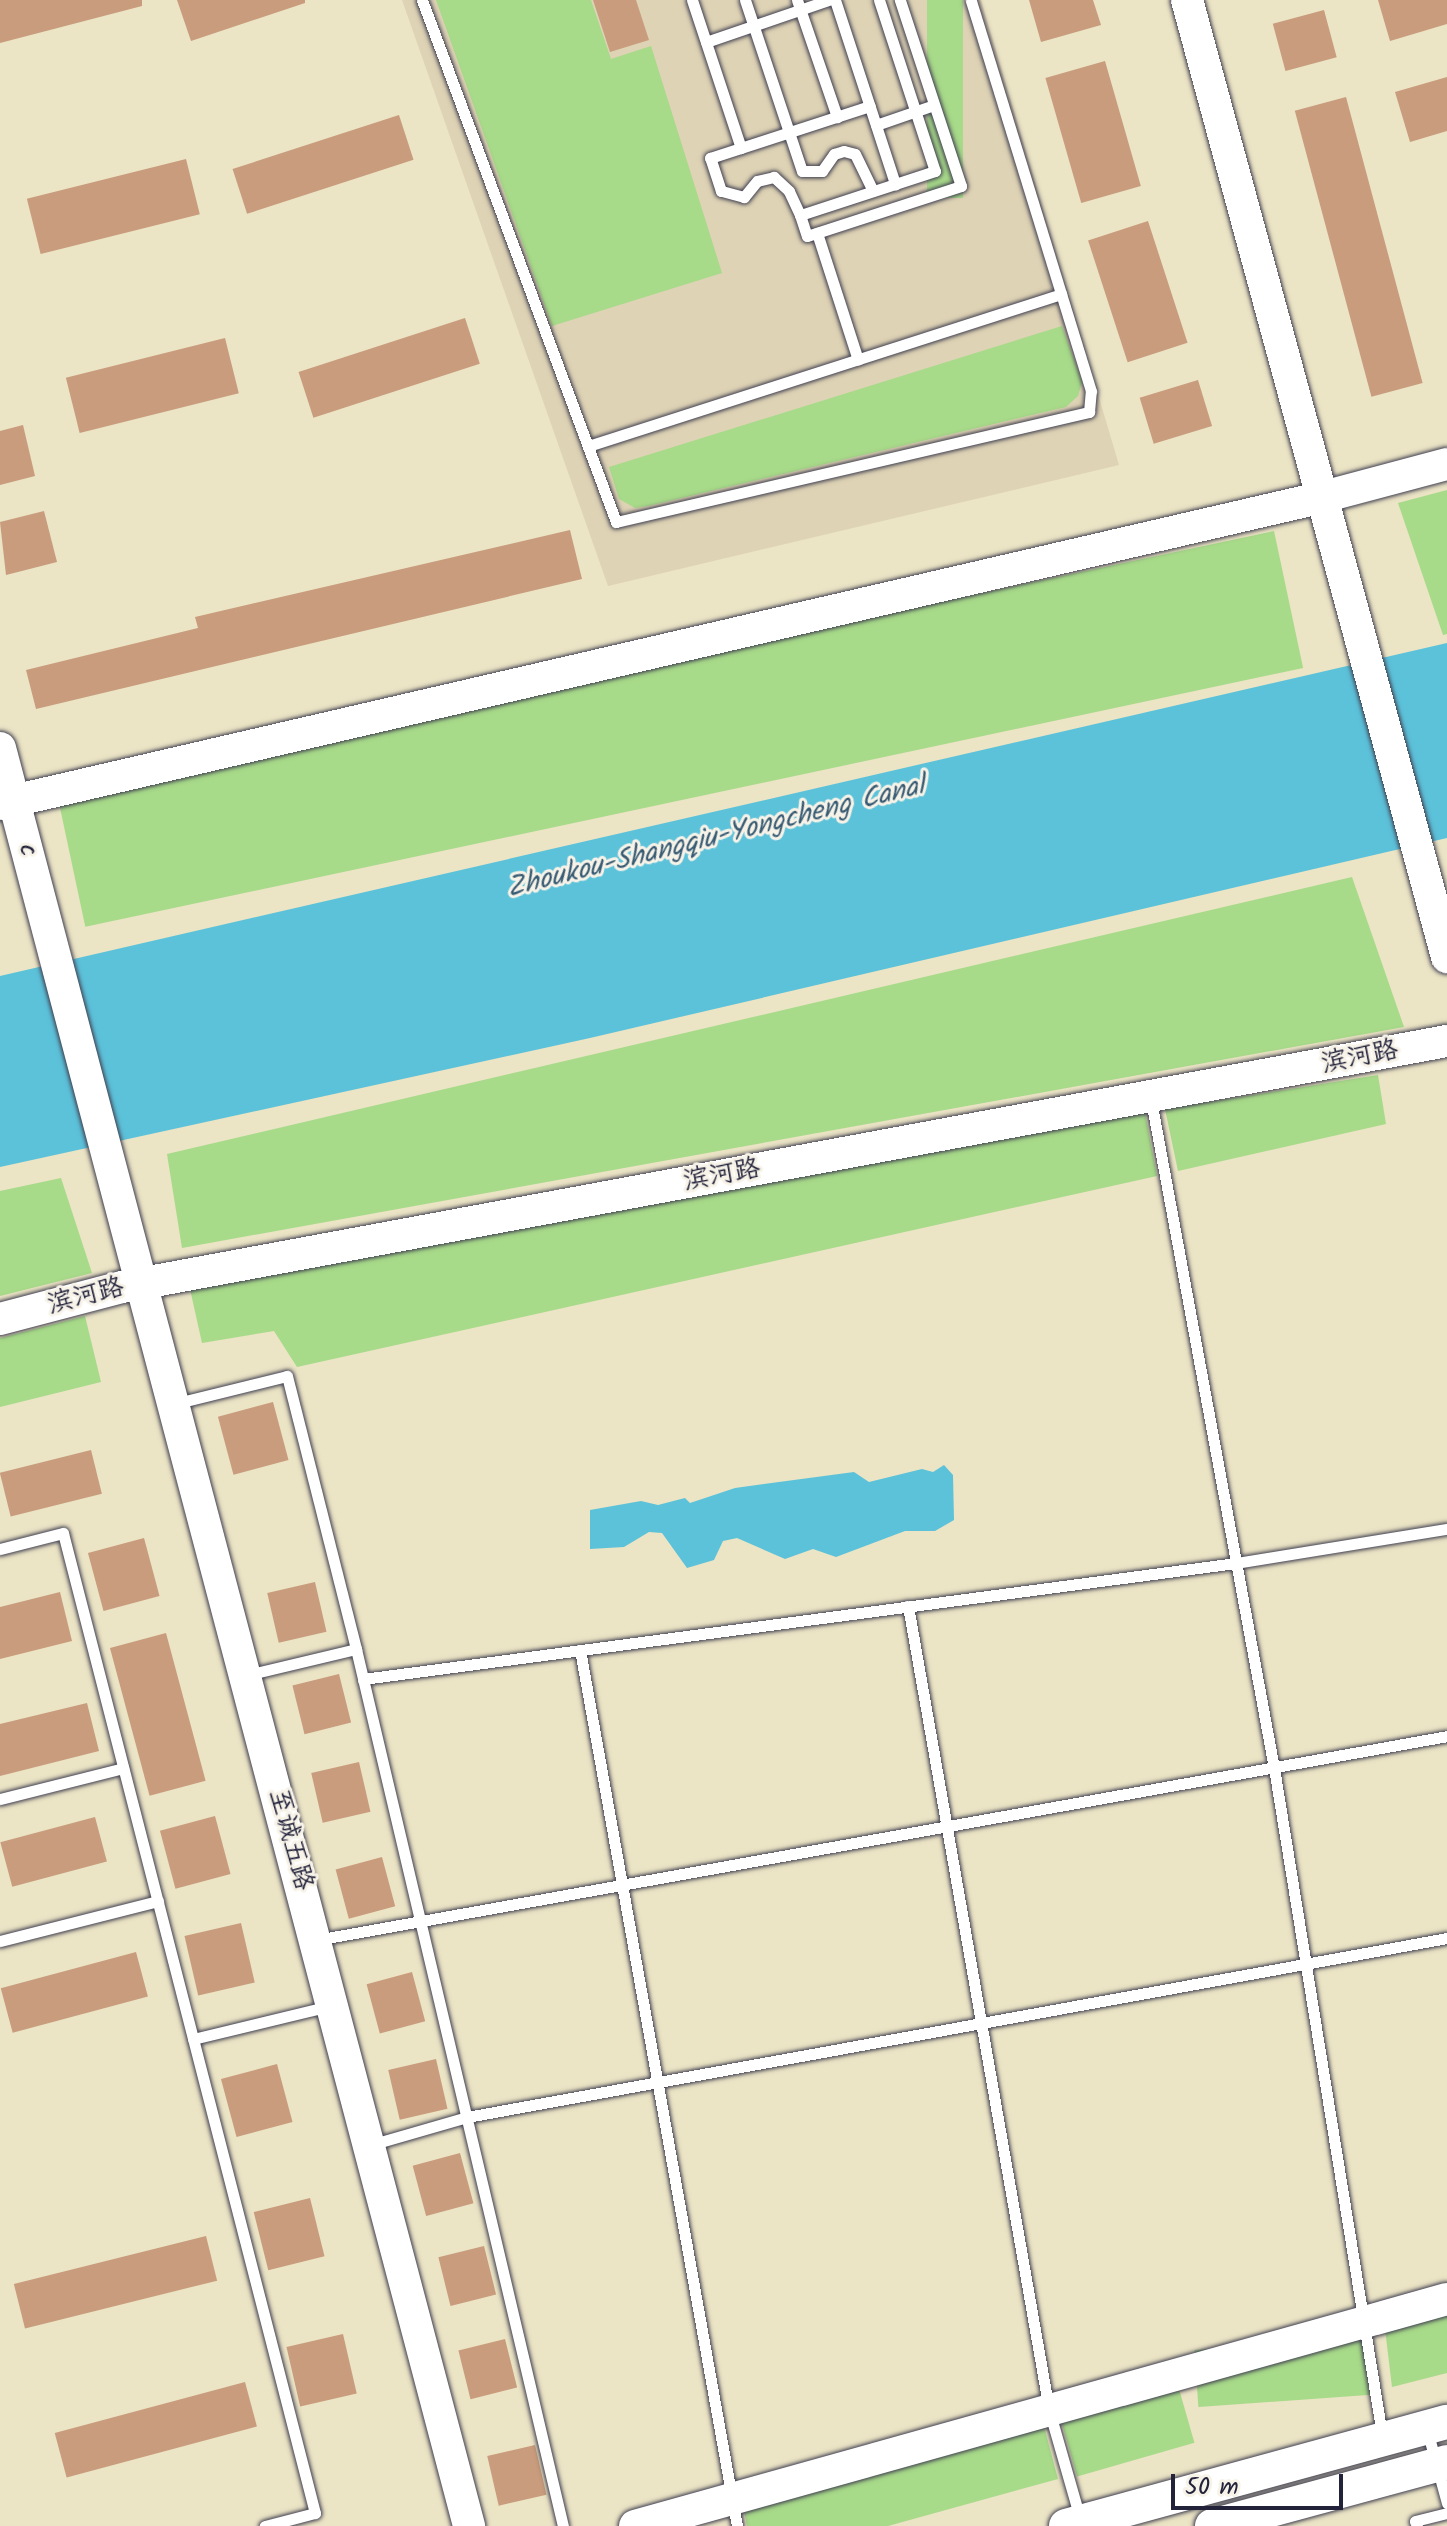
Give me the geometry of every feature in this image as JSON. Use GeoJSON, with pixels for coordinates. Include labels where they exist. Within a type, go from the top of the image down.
{"type":"FeatureCollection","features":[{"type":"Feature","properties":{"kind":"main road"},"geometry":{"type":"LineString","coordinates":[[1084,2523],[1437,2425]]}},
{"type":"Feature","properties":{"kind":"main road"},"geometry":{"type":"LineString","coordinates":[[1212,2526],[1442,2464]]}},
{"type":"Feature","properties":{"kind":"street"},"geometry":{"type":"LineString","coordinates":[[1187,0],[1319,498],[1447,957]]}},
{"type":"Feature","properties":{"kind":"street"},"geometry":{"type":"LineString","coordinates":[[7,802],[1319,498],[1447,464]]}},
{"type":"Feature","properties":{"kind":"street","name":"c"},"geometry":{"type":"LineString","coordinates":[[0,748],[7,802],[55,951],[107,1155]]}},
{"type":"Feature","properties":{"kind":"street","name":"滨河路"},"geometry":{"type":"LineString","coordinates":[[0,1319],[144,1283],[1447,1041]]}},
{"type":"Feature","properties":{"kind":"street","name":"至诚五路"},"geometry":{"type":"LineString","coordinates":[[107,1155],[176,1404],[469,2526]]}},
{"type":"Feature","properties":{"kind":"street"},"geometry":{"type":"LineString","coordinates":[[635,2526],[734,2512],[1049,2410],[1447,2299]]}},
{"type":"Feature","properties":{"kind":"lane"},"geometry":{"type":"LineString","coordinates":[[422,0],[616,522],[1089,412],[1091,391],[971,0]]}},
{"type":"Feature","properties":{"kind":"lane"},"geometry":{"type":"LineString","coordinates":[[692,0],[741,148]]}},
{"type":"Feature","properties":{"kind":"lane"},"geometry":{"type":"LineString","coordinates":[[745,0],[802,171],[822,171],[834,154],[844,151],[855,154],[873,191]]}},
{"type":"Feature","properties":{"kind":"lane"},"geometry":{"type":"LineString","coordinates":[[706,42],[799,5],[832,0],[895,184]]}},
{"type":"Feature","properties":{"kind":"lane"},"geometry":{"type":"LineString","coordinates":[[800,215],[935,171],[879,0]]}},
{"type":"Feature","properties":{"kind":"lane"},"geometry":{"type":"LineString","coordinates":[[870,106],[710,158],[721,191],[744,197],[757,181],[774,177],[789,191],[807,236],[961,186],[900,0]]}},
{"type":"Feature","properties":{"kind":"lane"},"geometry":{"type":"LineString","coordinates":[[799,5],[837,117]]}},
{"type":"Feature","properties":{"kind":"lane"},"geometry":{"type":"LineString","coordinates":[[876,125],[934,105]]}},
{"type":"Feature","properties":{"kind":"lane"},"geometry":{"type":"LineString","coordinates":[[817,233],[858,360]]}},
{"type":"Feature","properties":{"kind":"lane"},"geometry":{"type":"LineString","coordinates":[[588,446],[1061,294]]}},
{"type":"Feature","properties":{"kind":"lane"},"geometry":{"type":"LineString","coordinates":[[1150,1097],[1274,1768],[1383,2440]]}},
{"type":"Feature","properties":{"kind":"lane"},"geometry":{"type":"LineString","coordinates":[[176,1404],[287,1376],[356,1649],[563,2526]]}},
{"type":"Feature","properties":{"kind":"lane"},"geometry":{"type":"LineString","coordinates":[[363,1679],[1236,1563],[1447,1529]]}},
{"type":"Feature","properties":{"kind":"lane"},"geometry":{"type":"LineString","coordinates":[[0,1549],[63,1533],[315,2513],[265,2526]]}},
{"type":"Feature","properties":{"kind":"lane"},"geometry":{"type":"LineString","coordinates":[[908,1606],[1049,2410],[1084,2523]]}},
{"type":"Feature","properties":{"kind":"lane"},"geometry":{"type":"LineString","coordinates":[[247,1675],[356,1649]]}},
{"type":"Feature","properties":{"kind":"lane"},"geometry":{"type":"LineString","coordinates":[[580,1650],[619,1885],[734,2512]]}},
{"type":"Feature","properties":{"kind":"lane"},"geometry":{"type":"LineString","coordinates":[[316,1940],[1447,1736]]}},
{"type":"Feature","properties":{"kind":"lane"},"geometry":{"type":"LineString","coordinates":[[0,1799],[123,1768]]}},
{"type":"Feature","properties":{"kind":"lane"},"geometry":{"type":"LineString","coordinates":[[0,1941],[158,1901]]}},
{"type":"Feature","properties":{"kind":"lane"},"geometry":{"type":"LineString","coordinates":[[370,2146],[467,2117],[1447,1938]]}},
{"type":"Feature","properties":{"kind":"lane"},"geometry":{"type":"LineString","coordinates":[[193,2039],[333,2005]]}},
{"type":"Feature","properties":{"kind":"lane"},"geometry":{"type":"LineString","coordinates":[[1437,2425],[1447,2503]]}},
{"type":"Feature","properties":{"kind":"lane"},"geometry":{"type":"LineString","coordinates":[[1417,2526],[1415,2521],[1447,2513]]}},
{"type":"Feature","properties":{"kind":"shaded area"},"geometry":{"type":"Polygon","coordinates":[[[402,0],[981,0],[1119,465],[608,586],[402,0]]]}},
{"type":"Feature","properties":{"kind":"green space"},"geometry":{"type":"Polygon","coordinates":[[[436,0],[591,0],[611,59],[651,46],[722,273],[552,326],[436,0]]]}},
{"type":"Feature","properties":{"kind":"green space"},"geometry":{"type":"Polygon","coordinates":[[[927,0],[963,0],[963,198],[927,198],[927,0]]]}},
{"type":"Feature","properties":{"kind":"green space"},"geometry":{"type":"Polygon","coordinates":[[[1062,326],[1082,382],[1078,396],[1066,407],[648,506],[635,508],[619,499],[609,467],[1062,326]]]}},
{"type":"Feature","properties":{"kind":"green space"},"geometry":{"type":"Polygon","coordinates":[[[1447,490],[1447,634],[1443,635],[1398,503],[1447,490]]]}},
{"type":"Feature","properties":{"kind":"green space"},"geometry":{"type":"Polygon","coordinates":[[[1274,531],[1303,668],[85,927],[56,790],[1274,531]]]}},
{"type":"Feature","properties":{"kind":"green space"},"geometry":{"type":"Polygon","coordinates":[[[1352,877],[1404,1027],[182,1248],[167,1154],[1352,877]]]}},
{"type":"Feature","properties":{"kind":"green space"},"geometry":{"type":"Polygon","coordinates":[[[1378,1075],[1386,1124],[1178,1171],[1165,1109],[1378,1075]]]}},
{"type":"Feature","properties":{"kind":"green space"},"geometry":{"type":"Polygon","coordinates":[[[1145,1113],[1157,1176],[297,1367],[274,1331],[202,1343],[190,1289],[1145,1113]]]}},
{"type":"Feature","properties":{"kind":"green space"},"geometry":{"type":"Polygon","coordinates":[[[61,1178],[92,1273],[0,1296],[0,1191],[61,1178]]]}},
{"type":"Feature","properties":{"kind":"green space"},"geometry":{"type":"Polygon","coordinates":[[[85,1316],[101,1382],[0,1407],[0,1338],[85,1316]]]}},
{"type":"Feature","properties":{"kind":"green space"},"geometry":{"type":"Polygon","coordinates":[[[1447,2313],[1447,2373],[1392,2387],[1385,2329],[1447,2313]]]}},
{"type":"Feature","properties":{"kind":"green space"},"geometry":{"type":"Polygon","coordinates":[[[1367,2338],[1371,2395],[1198,2407],[1194,2350],[1367,2338]]]}},
{"type":"Feature","properties":{"kind":"green space"},"geometry":{"type":"Polygon","coordinates":[[[1179,2389],[1194,2443],[1077,2476],[1062,2423],[1179,2389]]]}},
{"type":"Feature","properties":{"kind":"green space"},"geometry":{"type":"Polygon","coordinates":[[[1042,2419],[1058,2479],[888,2526],[747,2526],[742,2501],[1042,2419]]]}},
{"type":"Feature","properties":{"kind":"water","name":"Zhoukou-Shangqiu-Yongcheng Canal"},"geometry":{"type":"Polygon","coordinates":[[[1447,643],[1447,838],[590,1038],[0,1167],[0,976],[1447,643]]]}},
{"type":"Feature","properties":{"kind":"water"},"geometry":{"type":"Polygon","coordinates":[[[944,1465],[953,1475],[954,1520],[935,1531],[905,1531],[836,1557],[813,1549],[785,1559],[737,1538],[723,1541],[714,1560],[687,1568],[662,1533],[649,1532],[624,1547],[590,1549],[590,1510],[641,1501],[658,1505],[685,1498],[690,1503],[735,1488],[854,1472],[869,1482],[922,1469],[933,1472],[944,1465]]]}},
{"type":"Feature","properties":{"kind":"building"},"geometry":{"type":"Polygon","coordinates":[[[0,0],[142,0],[142,6],[0,43],[0,0]]]}},
{"type":"Feature","properties":{"kind":"building"},"geometry":{"type":"Polygon","coordinates":[[[177,0],[305,0],[305,3],[191,41],[177,0]]]}},
{"type":"Feature","properties":{"kind":"building"},"geometry":{"type":"Polygon","coordinates":[[[593,0],[636,0],[649,40],[610,52],[593,0]]]}},
{"type":"Feature","properties":{"kind":"building"},"geometry":{"type":"Polygon","coordinates":[[[1029,0],[1093,0],[1101,25],[1041,42],[1029,0]]]}},
{"type":"Feature","properties":{"kind":"building"},"geometry":{"type":"Polygon","coordinates":[[[1378,0],[1447,0],[1447,24],[1390,41],[1378,0]]]}},
{"type":"Feature","properties":{"kind":"building"},"geometry":{"type":"Polygon","coordinates":[[[1324,10],[1337,57],[1285,71],[1273,24],[1324,10]]]}},
{"type":"Feature","properties":{"kind":"building"},"geometry":{"type":"Polygon","coordinates":[[[1105,61],[1141,186],[1081,203],[1045,78],[1105,61]]]}},
{"type":"Feature","properties":{"kind":"building"},"geometry":{"type":"Polygon","coordinates":[[[1447,77],[1447,131],[1410,142],[1395,92],[1447,77]]]}},
{"type":"Feature","properties":{"kind":"building"},"geometry":{"type":"Polygon","coordinates":[[[1346,97],[1423,383],[1371,397],[1295,111],[1346,97]]]}},
{"type":"Feature","properties":{"kind":"building"},"geometry":{"type":"Polygon","coordinates":[[[399,115],[414,160],[247,214],[233,169],[399,115]]]}},
{"type":"Feature","properties":{"kind":"building"},"geometry":{"type":"Polygon","coordinates":[[[186,159],[200,214],[41,254],[27,199],[186,159]]]}},
{"type":"Feature","properties":{"kind":"building"},"geometry":{"type":"Polygon","coordinates":[[[1148,221],[1188,343],[1128,362],[1088,240],[1148,221]]]}},
{"type":"Feature","properties":{"kind":"building"},"geometry":{"type":"Polygon","coordinates":[[[465,318],[480,364],[313,418],[299,372],[465,318]]]}},
{"type":"Feature","properties":{"kind":"building"},"geometry":{"type":"Polygon","coordinates":[[[225,338],[239,393],[80,433],[66,378],[225,338]]]}},
{"type":"Feature","properties":{"kind":"building"},"geometry":{"type":"Polygon","coordinates":[[[1198,380],[1212,426],[1154,444],[1140,398],[1198,380]]]}},
{"type":"Feature","properties":{"kind":"building"},"geometry":{"type":"Polygon","coordinates":[[[23,425],[35,476],[0,485],[0,431],[23,425]]]}},
{"type":"Feature","properties":{"kind":"building"},"geometry":{"type":"Polygon","coordinates":[[[44,511],[57,562],[6,575],[0,522],[44,511]]]}},
{"type":"Feature","properties":{"kind":"building"},"geometry":{"type":"Polygon","coordinates":[[[570,530],[582,579],[36,709],[26,670],[198,628],[195,617],[570,530]]]}},
{"type":"Feature","properties":{"kind":"building"},"geometry":{"type":"Polygon","coordinates":[[[273,1402],[289,1460],[233,1475],[218,1417],[273,1402]]]}},
{"type":"Feature","properties":{"kind":"building"},"geometry":{"type":"Polygon","coordinates":[[[91,1450],[102,1494],[11,1516],[0,1473],[91,1450]]]}},
{"type":"Feature","properties":{"kind":"building"},"geometry":{"type":"Polygon","coordinates":[[[144,1538],[160,1596],[104,1611],[88,1553],[144,1538]]]}},
{"type":"Feature","properties":{"kind":"building"},"geometry":{"type":"Polygon","coordinates":[[[315,1582],[326,1632],[279,1643],[267,1593],[315,1582]]]}},
{"type":"Feature","properties":{"kind":"building"},"geometry":{"type":"Polygon","coordinates":[[[60,1592],[72,1641],[0,1659],[0,1607],[60,1592]]]}},
{"type":"Feature","properties":{"kind":"building"},"geometry":{"type":"Polygon","coordinates":[[[166,1633],[206,1781],[150,1796],[110,1648],[166,1633]]]}},
{"type":"Feature","properties":{"kind":"building"},"geometry":{"type":"Polygon","coordinates":[[[339,1674],[351,1723],[305,1734],[292,1686],[339,1674]]]}},
{"type":"Feature","properties":{"kind":"building"},"geometry":{"type":"Polygon","coordinates":[[[87,1703],[99,1751],[0,1776],[0,1724],[87,1703]]]}},
{"type":"Feature","properties":{"kind":"building"},"geometry":{"type":"Polygon","coordinates":[[[359,1762],[370,1812],[323,1823],[311,1773],[359,1762]]]}},
{"type":"Feature","properties":{"kind":"building"},"geometry":{"type":"Polygon","coordinates":[[[215,1816],[231,1874],[175,1889],[160,1831],[215,1816]]]}},
{"type":"Feature","properties":{"kind":"building"},"geometry":{"type":"Polygon","coordinates":[[[95,1817],[107,1861],[12,1887],[0,1842],[95,1817]]]}},
{"type":"Feature","properties":{"kind":"building"},"geometry":{"type":"Polygon","coordinates":[[[382,1857],[395,1906],[349,1919],[336,1869],[382,1857]]]}},
{"type":"Feature","properties":{"kind":"building"},"geometry":{"type":"Polygon","coordinates":[[[241,1923],[255,1982],[198,1995],[184,1936],[241,1923]]]}},
{"type":"Feature","properties":{"kind":"building"},"geometry":{"type":"Polygon","coordinates":[[[136,1952],[148,1996],[13,2033],[1,1988],[136,1952]]]}},
{"type":"Feature","properties":{"kind":"building"},"geometry":{"type":"Polygon","coordinates":[[[412,1972],[425,2021],[380,2033],[367,1984],[412,1972]]]}},
{"type":"Feature","properties":{"kind":"building"},"geometry":{"type":"Polygon","coordinates":[[[436,2059],[447,2109],[400,2120],[388,2070],[436,2059]]]}},
{"type":"Feature","properties":{"kind":"building"},"geometry":{"type":"Polygon","coordinates":[[[277,2064],[293,2122],[237,2137],[221,2079],[277,2064]]]}},
{"type":"Feature","properties":{"kind":"building"},"geometry":{"type":"Polygon","coordinates":[[[460,2153],[473,2203],[426,2216],[413,2166],[460,2153]]]}},
{"type":"Feature","properties":{"kind":"building"},"geometry":{"type":"Polygon","coordinates":[[[310,2198],[325,2256],[268,2270],[254,2212],[310,2198]]]}},
{"type":"Feature","properties":{"kind":"building"},"geometry":{"type":"Polygon","coordinates":[[[206,2236],[217,2281],[25,2329],[14,2284],[206,2236]]]}},
{"type":"Feature","properties":{"kind":"building"},"geometry":{"type":"Polygon","coordinates":[[[484,2246],[496,2295],[450,2306],[438,2257],[484,2246]]]}},
{"type":"Feature","properties":{"kind":"building"},"geometry":{"type":"Polygon","coordinates":[[[343,2334],[357,2393],[300,2406],[286,2347],[343,2334]]]}},
{"type":"Feature","properties":{"kind":"building"},"geometry":{"type":"Polygon","coordinates":[[[505,2339],[517,2388],[471,2399],[458,2351],[505,2339]]]}},
{"type":"Feature","properties":{"kind":"building"},"geometry":{"type":"Polygon","coordinates":[[[245,2382],[257,2426],[67,2477],[55,2433],[245,2382]]]}},
{"type":"Feature","properties":{"kind":"building"},"geometry":{"type":"Polygon","coordinates":[[[535,2445],[546,2495],[499,2506],[487,2456],[535,2445]]]}}]}
